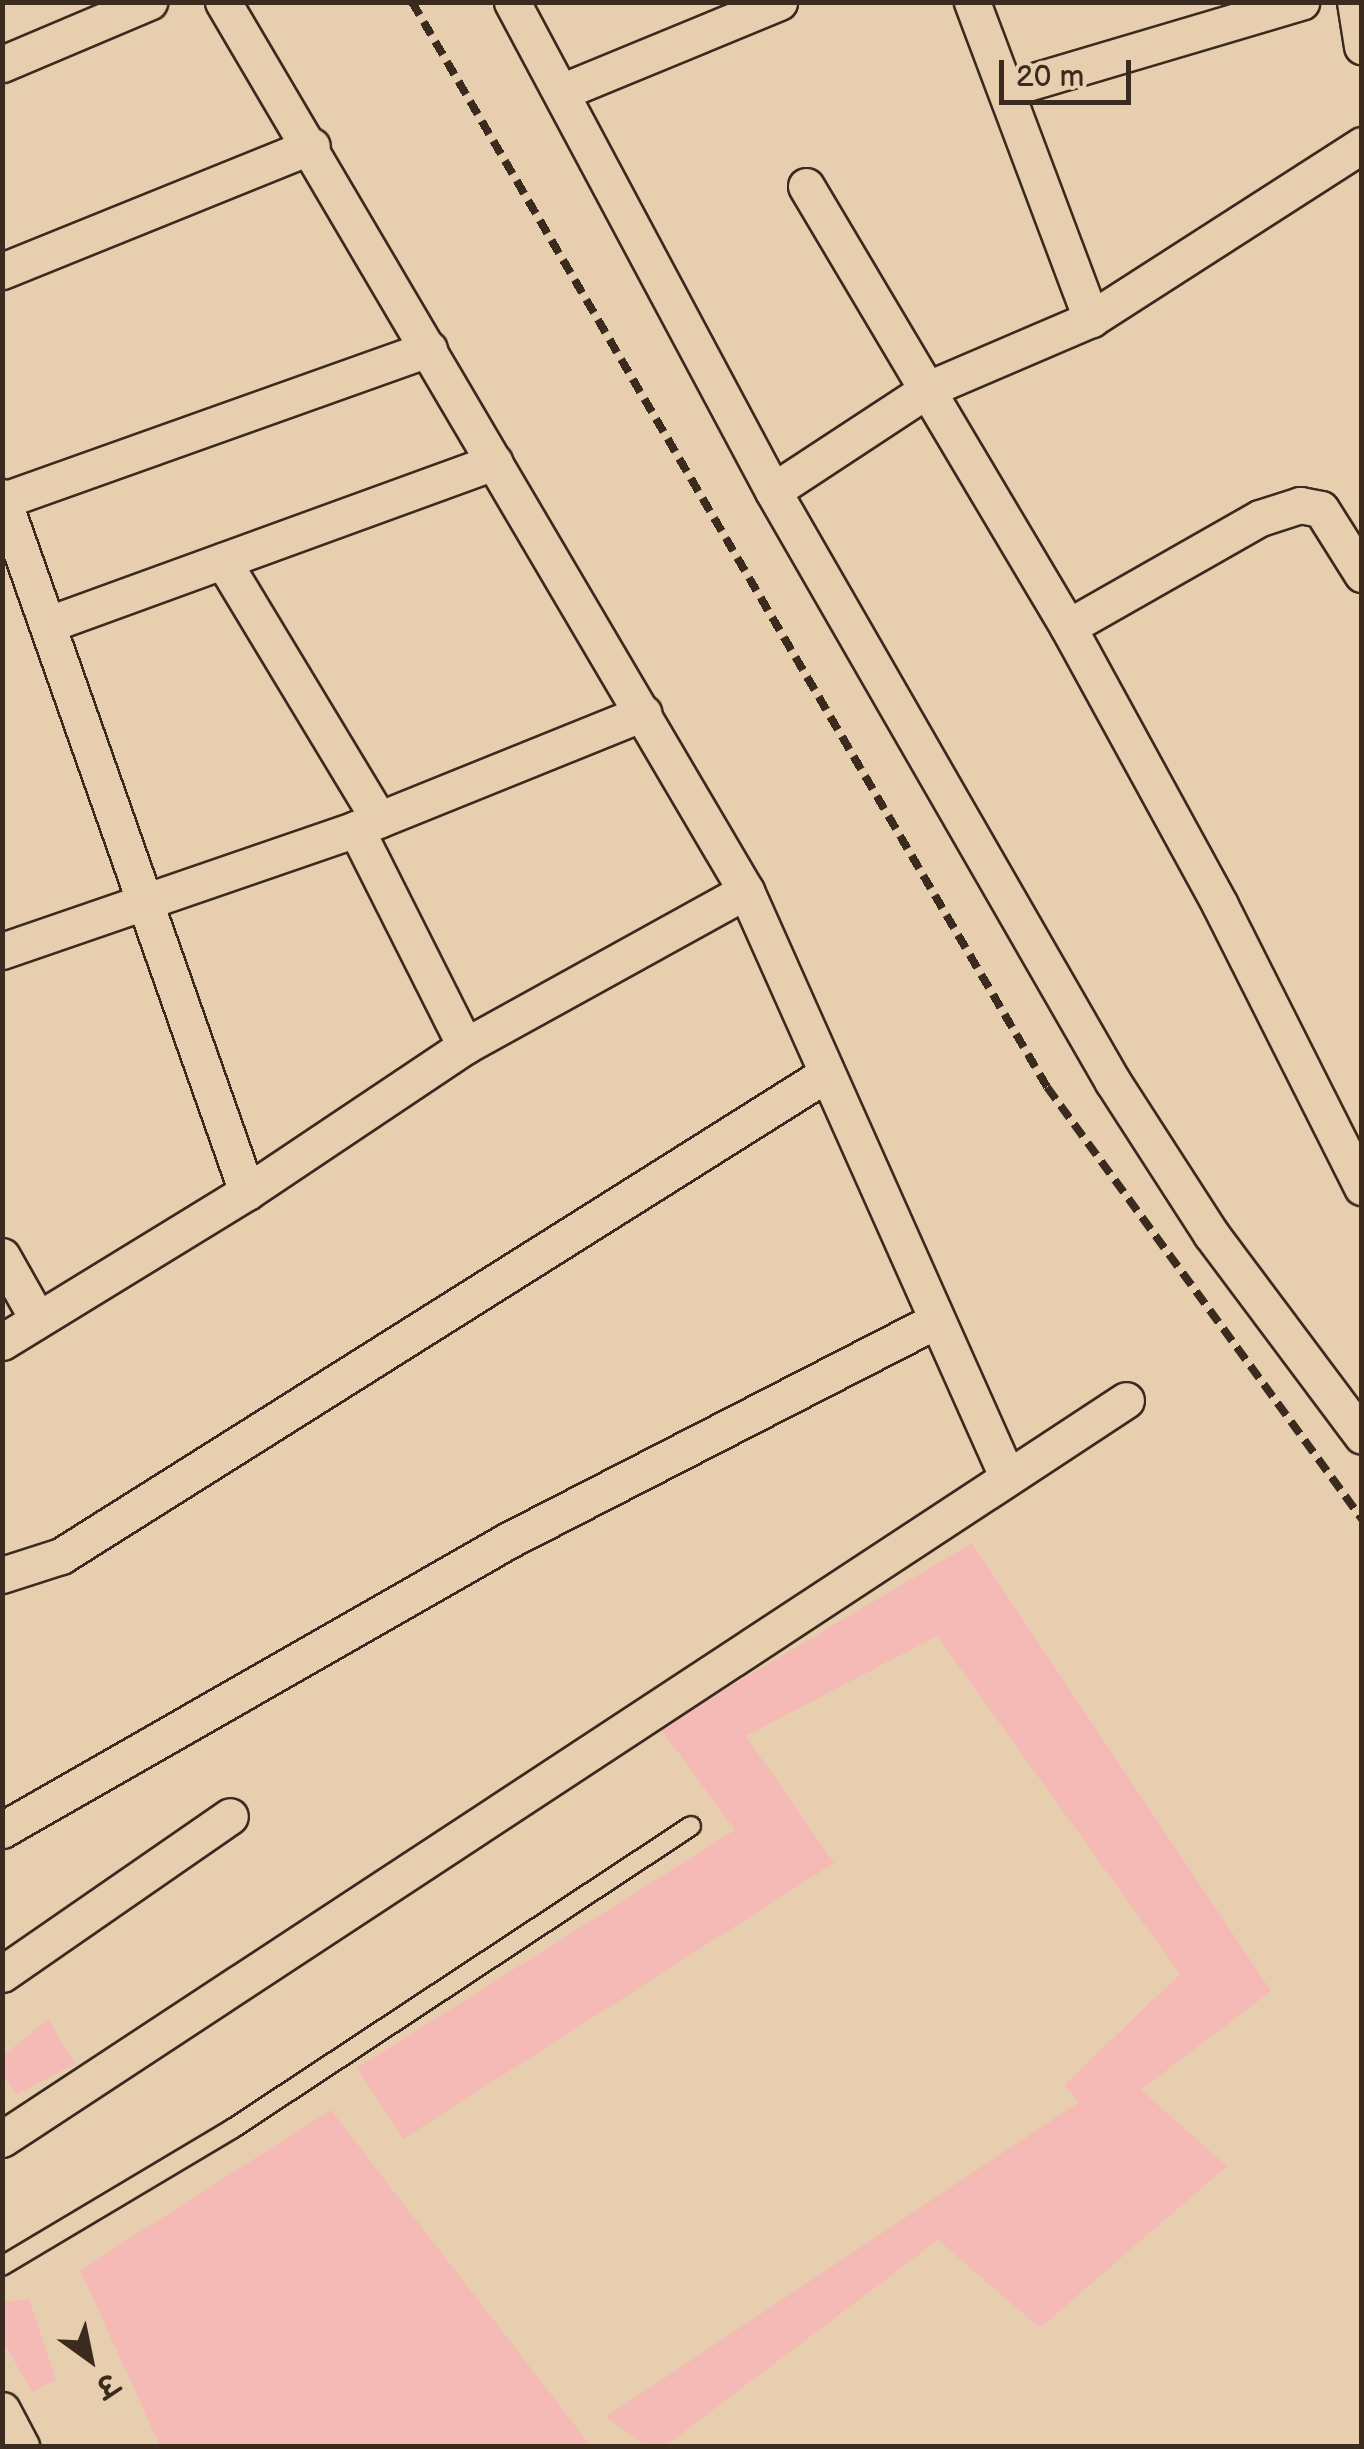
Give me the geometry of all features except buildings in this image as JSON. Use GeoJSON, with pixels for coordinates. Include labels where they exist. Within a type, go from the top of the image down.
{"type":"FeatureCollection","features":[{"type":"Feature","properties":{"kind":"street"},"geometry":{"type":"LineString","coordinates":[[2,64],[150,2]]}},
{"type":"Feature","properties":{"kind":"street"},"geometry":{"type":"LineString","coordinates":[[222,2],[312,146],[746,891],[1006,1474]]}},
{"type":"Feature","properties":{"kind":"street"},"geometry":{"type":"LineString","coordinates":[[512,2],[773,491],[1159,1156],[1362,1436]]}},
{"type":"Feature","properties":{"kind":"street"},"geometry":{"type":"LineString","coordinates":[[561,92],[778,2]]}},
{"type":"Feature","properties":{"kind":"street"},"geometry":{"type":"LineString","coordinates":[[972,2],[1091,318]]}},
{"type":"Feature","properties":{"kind":"street"},"geometry":{"type":"LineString","coordinates":[[1007,89],[1301,2]]}},
{"type":"Feature","properties":{"kind":"street"},"geometry":{"type":"LineString","coordinates":[[1355,2],[1362,46]]}},
{"type":"Feature","properties":{"kind":"street"},"geometry":{"type":"LineString","coordinates":[[773,491],[928,389],[1091,318],[1362,144]]}},
{"type":"Feature","properties":{"kind":"street"},"geometry":{"type":"LineString","coordinates":[[2,271],[312,146]]}},
{"type":"Feature","properties":{"kind":"street"},"geometry":{"type":"LineString","coordinates":[[806,186],[1068,627],[1220,905],[1362,1188]]}},
{"type":"Feature","properties":{"kind":"street"},"geometry":{"type":"LineString","coordinates":[[247,1192],[50,624],[14,562],[3,499],[429,349]]}},
{"type":"Feature","properties":{"kind":"street"},"geometry":{"type":"LineString","coordinates":[[50,624],[494,462]]}},
{"type":"Feature","properties":{"kind":"street"},"geometry":{"type":"LineString","coordinates":[[1068,627],[1260,518],[1300,505],[1321,509],[1362,574]]}},
{"type":"Feature","properties":{"kind":"street"},"geometry":{"type":"LineString","coordinates":[[222,561],[368,824],[464,1046]]}},
{"type":"Feature","properties":{"kind":"street"},"geometry":{"type":"LineString","coordinates":[[2,950],[150,905],[368,824],[643,713]]}},
{"type":"Feature","properties":{"kind":"street"},"geometry":{"type":"LineString","coordinates":[[2,1342],[247,1192],[464,1046],[746,891]]}},
{"type":"Feature","properties":{"kind":"street"},"geometry":{"type":"LineString","coordinates":[[2,1575],[15,1576],[60,1556],[826,1074]]}},
{"type":"Feature","properties":{"kind":"street"},"geometry":{"type":"LineString","coordinates":[[2,1256],[38,1320]]}},
{"type":"Feature","properties":{"kind":"street"},"geometry":{"type":"LineString","coordinates":[[2,1830],[509,1540],[937,1320]]}},
{"type":"Feature","properties":{"kind":"street"},"geometry":{"type":"LineString","coordinates":[[2,2139],[1006,1474],[1126,1400]]}},
{"type":"Feature","properties":{"kind":"street"},"geometry":{"type":"LineString","coordinates":[[2,1974],[230,1816]]}},
{"type":"Feature","properties":{"kind":"street"},"geometry":{"type":"LineString","coordinates":[[2,2410],[21,2446]]}},
{"type":"Feature","properties":{"kind":"lane"},"geometry":{"type":"LineString","coordinates":[[2,2266],[232,2128],[691,1826]]}},
{"type":"Feature","properties":{"kind":"railway"},"geometry":{"type":"LineString","coordinates":[[412,2],[1047,1087],[1362,1519]]}}]}
